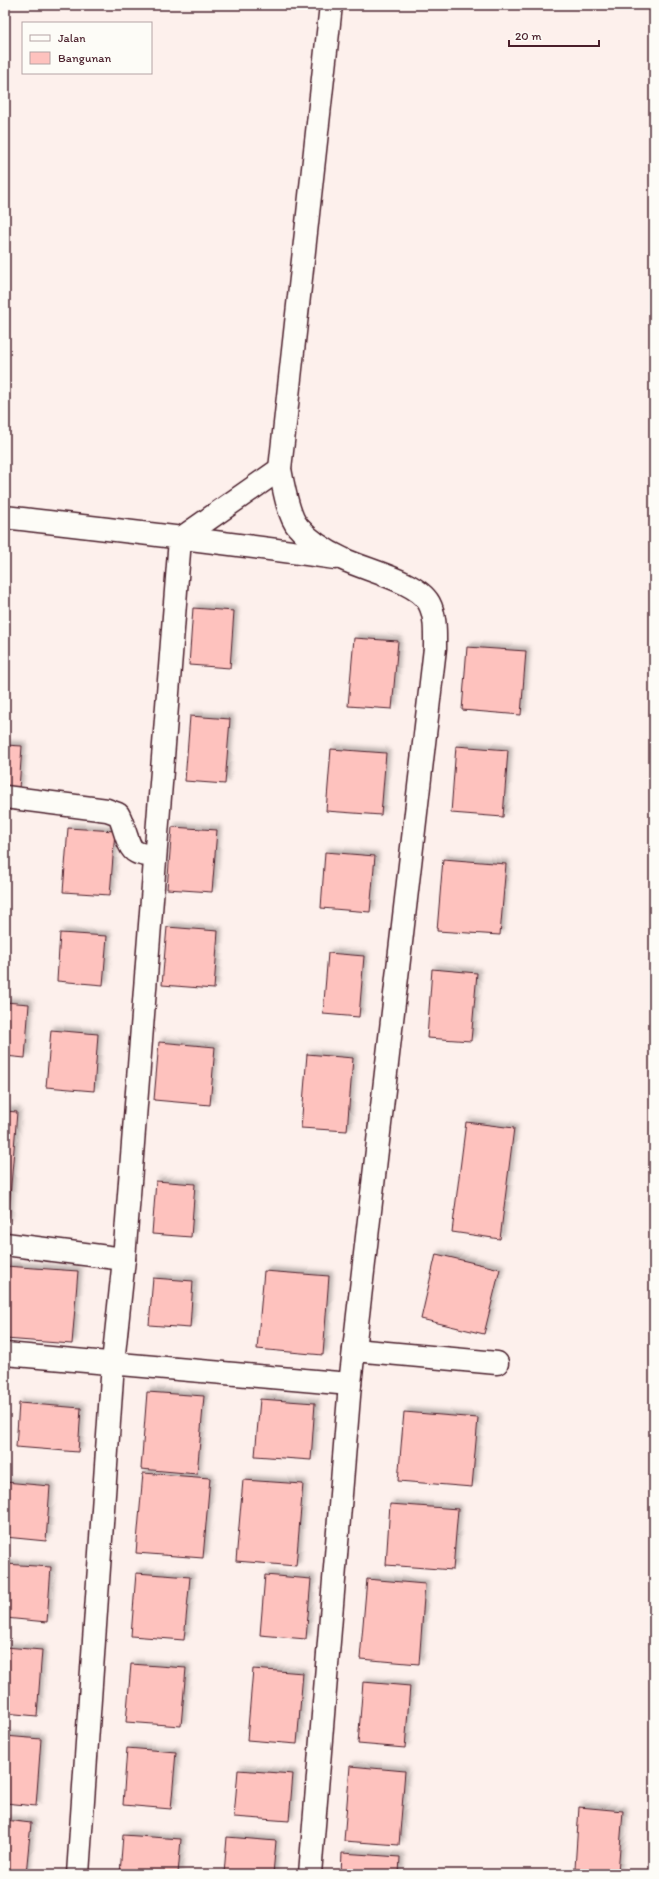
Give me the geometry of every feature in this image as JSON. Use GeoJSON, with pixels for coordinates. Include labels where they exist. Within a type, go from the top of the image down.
{"type":"FeatureCollection","features":[{"type":"Feature","properties":{"kind":"street"},"geometry":{"type":"LineString","coordinates":[[310,1874],[350,1384],[435,648],[435,623],[429,602],[414,588],[342,559],[315,542],[297,527],[286,499],[280,469],[331,5]]}},
{"type":"Feature","properties":{"kind":"street"},"geometry":{"type":"LineString","coordinates":[[180,538],[280,469]]}},
{"type":"Feature","properties":{"kind":"street"},"geometry":{"type":"LineString","coordinates":[[5,516],[232,543],[342,559]]}},
{"type":"Feature","properties":{"kind":"street"},"geometry":{"type":"LineString","coordinates":[[78,1874],[113,1363],[124,1259],[180,538]]}},
{"type":"Feature","properties":{"kind":"street"},"geometry":{"type":"LineString","coordinates":[[5,797],[107,810],[118,814],[124,823],[130,847],[136,852],[155,856]]}},
{"type":"Feature","properties":{"kind":"street"},"geometry":{"type":"LineString","coordinates":[[5,1244],[124,1259]]}},
{"type":"Feature","properties":{"kind":"street"},"geometry":{"type":"LineString","coordinates":[[354,1350],[497,1363]]}},
{"type":"Feature","properties":{"kind":"street"},"geometry":{"type":"LineString","coordinates":[[5,1354],[350,1384]]}},
{"type":"Feature","properties":{"kind":"building"},"geometry":{"type":"Polygon","coordinates":[[[193,608],[234,611],[230,668],[189,665],[193,608]]]}},
{"type":"Feature","properties":{"kind":"building"},"geometry":{"type":"Polygon","coordinates":[[[354,638],[398,641],[392,709],[348,706],[354,638]]]}},
{"type":"Feature","properties":{"kind":"building"},"geometry":{"type":"Polygon","coordinates":[[[467,647],[526,651],[521,715],[462,710],[467,647]]]}},
{"type":"Feature","properties":{"kind":"building"},"geometry":{"type":"Polygon","coordinates":[[[190,716],[230,719],[225,784],[185,781],[190,716]]]}},
{"type":"Feature","properties":{"kind":"building"},"geometry":{"type":"Polygon","coordinates":[[[5,745],[22,746],[19,789],[5,788],[5,745]]]}},
{"type":"Feature","properties":{"kind":"building"},"geometry":{"type":"Polygon","coordinates":[[[456,746],[508,750],[503,817],[451,813],[456,746]]]}},
{"type":"Feature","properties":{"kind":"building"},"geometry":{"type":"Polygon","coordinates":[[[331,749],[386,753],[381,815],[326,811],[331,749]]]}},
{"type":"Feature","properties":{"kind":"building"},"geometry":{"type":"Polygon","coordinates":[[[172,827],[217,830],[212,892],[167,889],[172,827]]]}},
{"type":"Feature","properties":{"kind":"building"},"geometry":{"type":"Polygon","coordinates":[[[68,828],[115,831],[110,895],[63,892],[68,828]]]}},
{"type":"Feature","properties":{"kind":"building"},"geometry":{"type":"Polygon","coordinates":[[[325,852],[375,856],[370,912],[321,908],[325,852]]]}},
{"type":"Feature","properties":{"kind":"building"},"geometry":{"type":"Polygon","coordinates":[[[443,859],[506,864],[500,935],[437,931],[443,859]]]}},
{"type":"Feature","properties":{"kind":"building"},"geometry":{"type":"Polygon","coordinates":[[[167,927],[218,931],[214,989],[162,985],[167,927]]]}},
{"type":"Feature","properties":{"kind":"building"},"geometry":{"type":"Polygon","coordinates":[[[60,933],[107,936],[103,985],[57,981],[60,933]]]}},
{"type":"Feature","properties":{"kind":"building"},"geometry":{"type":"Polygon","coordinates":[[[328,953],[364,956],[359,1017],[323,1014],[328,953]]]}},
{"type":"Feature","properties":{"kind":"building"},"geometry":{"type":"Polygon","coordinates":[[[432,969],[477,973],[471,1041],[427,1038],[432,969]]]}},
{"type":"Feature","properties":{"kind":"building"},"geometry":{"type":"Polygon","coordinates":[[[5,1002],[29,1004],[25,1058],[5,1056],[5,1002]]]}},
{"type":"Feature","properties":{"kind":"building"},"geometry":{"type":"Polygon","coordinates":[[[51,1030],[98,1034],[94,1091],[46,1087],[51,1030]]]}},
{"type":"Feature","properties":{"kind":"building"},"geometry":{"type":"Polygon","coordinates":[[[159,1042],[215,1047],[210,1105],[154,1100],[159,1042]]]}},
{"type":"Feature","properties":{"kind":"building"},"geometry":{"type":"Polygon","coordinates":[[[307,1054],[353,1058],[347,1131],[301,1128],[307,1054]]]}},
{"type":"Feature","properties":{"kind":"building"},"geometry":{"type":"Polygon","coordinates":[[[5,1111],[17,1112],[8,1222],[5,1221],[5,1111]]]}},
{"type":"Feature","properties":{"kind":"building"},"geometry":{"type":"Polygon","coordinates":[[[466,1122],[514,1128],[500,1239],[452,1232],[466,1122]]]}},
{"type":"Feature","properties":{"kind":"building"},"geometry":{"type":"Polygon","coordinates":[[[156,1181],[195,1184],[191,1237],[152,1234],[156,1181]]]}},
{"type":"Feature","properties":{"kind":"building"},"geometry":{"type":"Polygon","coordinates":[[[436,1254],[500,1269],[484,1334],[421,1319],[436,1254]]]}},
{"type":"Feature","properties":{"kind":"building"},"geometry":{"type":"Polygon","coordinates":[[[5,1266],[78,1271],[72,1344],[5,1339],[5,1266]]]}},
{"type":"Feature","properties":{"kind":"building"},"geometry":{"type":"Polygon","coordinates":[[[264,1271],[329,1276],[323,1355],[257,1349],[264,1271]]]}},
{"type":"Feature","properties":{"kind":"building"},"geometry":{"type":"Polygon","coordinates":[[[153,1278],[193,1281],[190,1328],[149,1325],[153,1278]]]}},
{"type":"Feature","properties":{"kind":"building"},"geometry":{"type":"Polygon","coordinates":[[[147,1392],[204,1396],[197,1474],[141,1469],[147,1392]]]}},
{"type":"Feature","properties":{"kind":"building"},"geometry":{"type":"Polygon","coordinates":[[[260,1399],[315,1403],[311,1460],[255,1456],[260,1399]]]}},
{"type":"Feature","properties":{"kind":"building"},"geometry":{"type":"Polygon","coordinates":[[[19,1403],[81,1408],[78,1452],[16,1447],[19,1403]]]}},
{"type":"Feature","properties":{"kind":"building"},"geometry":{"type":"Polygon","coordinates":[[[404,1412],[478,1418],[472,1487],[398,1481],[404,1412]]]}},
{"type":"Feature","properties":{"kind":"building"},"geometry":{"type":"Polygon","coordinates":[[[143,1473],[210,1478],[203,1558],[136,1553],[143,1473]]]}},
{"type":"Feature","properties":{"kind":"building"},"geometry":{"type":"Polygon","coordinates":[[[243,1480],[303,1484],[296,1566],[236,1561],[243,1480]]]}},
{"type":"Feature","properties":{"kind":"building"},"geometry":{"type":"Polygon","coordinates":[[[5,1482],[50,1486],[46,1541],[5,1537],[5,1482]]]}},
{"type":"Feature","properties":{"kind":"building"},"geometry":{"type":"Polygon","coordinates":[[[390,1504],[458,1509],[453,1570],[386,1565],[390,1504]]]}},
{"type":"Feature","properties":{"kind":"building"},"geometry":{"type":"Polygon","coordinates":[[[5,1564],[51,1567],[47,1622],[5,1618],[5,1564]]]}},
{"type":"Feature","properties":{"kind":"building"},"geometry":{"type":"Polygon","coordinates":[[[136,1573],[190,1577],[184,1640],[131,1636],[136,1573]]]}},
{"type":"Feature","properties":{"kind":"building"},"geometry":{"type":"Polygon","coordinates":[[[265,1575],[311,1579],[306,1639],[260,1635],[265,1575]]]}},
{"type":"Feature","properties":{"kind":"building"},"geometry":{"type":"Polygon","coordinates":[[[367,1579],[425,1584],[419,1664],[360,1659],[367,1579]]]}},
{"type":"Feature","properties":{"kind":"building"},"geometry":{"type":"Polygon","coordinates":[[[5,1647],[42,1650],[37,1716],[5,1713],[5,1647]]]}},
{"type":"Feature","properties":{"kind":"building"},"geometry":{"type":"Polygon","coordinates":[[[131,1664],[186,1668],[181,1726],[126,1722],[131,1664]]]}},
{"type":"Feature","properties":{"kind":"building"},"geometry":{"type":"Polygon","coordinates":[[[253,1669],[303,1673],[297,1744],[247,1740],[253,1669]]]}},
{"type":"Feature","properties":{"kind":"building"},"geometry":{"type":"Polygon","coordinates":[[[363,1682],[410,1686],[405,1748],[358,1744],[363,1682]]]}},
{"type":"Feature","properties":{"kind":"building"},"geometry":{"type":"Polygon","coordinates":[[[5,1736],[41,1739],[36,1806],[5,1803],[5,1736]]]}},
{"type":"Feature","properties":{"kind":"building"},"geometry":{"type":"Polygon","coordinates":[[[127,1748],[176,1752],[171,1809],[123,1805],[127,1748]]]}},
{"type":"Feature","properties":{"kind":"building"},"geometry":{"type":"Polygon","coordinates":[[[350,1766],[405,1771],[399,1845],[344,1841],[350,1766]]]}},
{"type":"Feature","properties":{"kind":"building"},"geometry":{"type":"Polygon","coordinates":[[[238,1770],[293,1774],[289,1821],[234,1817],[238,1770]]]}},
{"type":"Feature","properties":{"kind":"building"},"geometry":{"type":"Polygon","coordinates":[[[579,1807],[623,1811],[618,1872],[575,1869],[579,1807]]]}},
{"type":"Feature","properties":{"kind":"building"},"geometry":{"type":"Polygon","coordinates":[[[5,1820],[31,1823],[26,1874],[5,1874],[5,1820]]]}},
{"type":"Feature","properties":{"kind":"building"},"geometry":{"type":"Polygon","coordinates":[[[123,1835],[181,1839],[178,1874],[120,1874],[123,1835]]]}},
{"type":"Feature","properties":{"kind":"building"},"geometry":{"type":"Polygon","coordinates":[[[227,1837],[276,1841],[273,1874],[224,1874],[227,1837]]]}},
{"type":"Feature","properties":{"kind":"building"},"geometry":{"type":"Polygon","coordinates":[[[342,1853],[400,1857],[399,1874],[341,1874],[342,1853]]]}}]}
